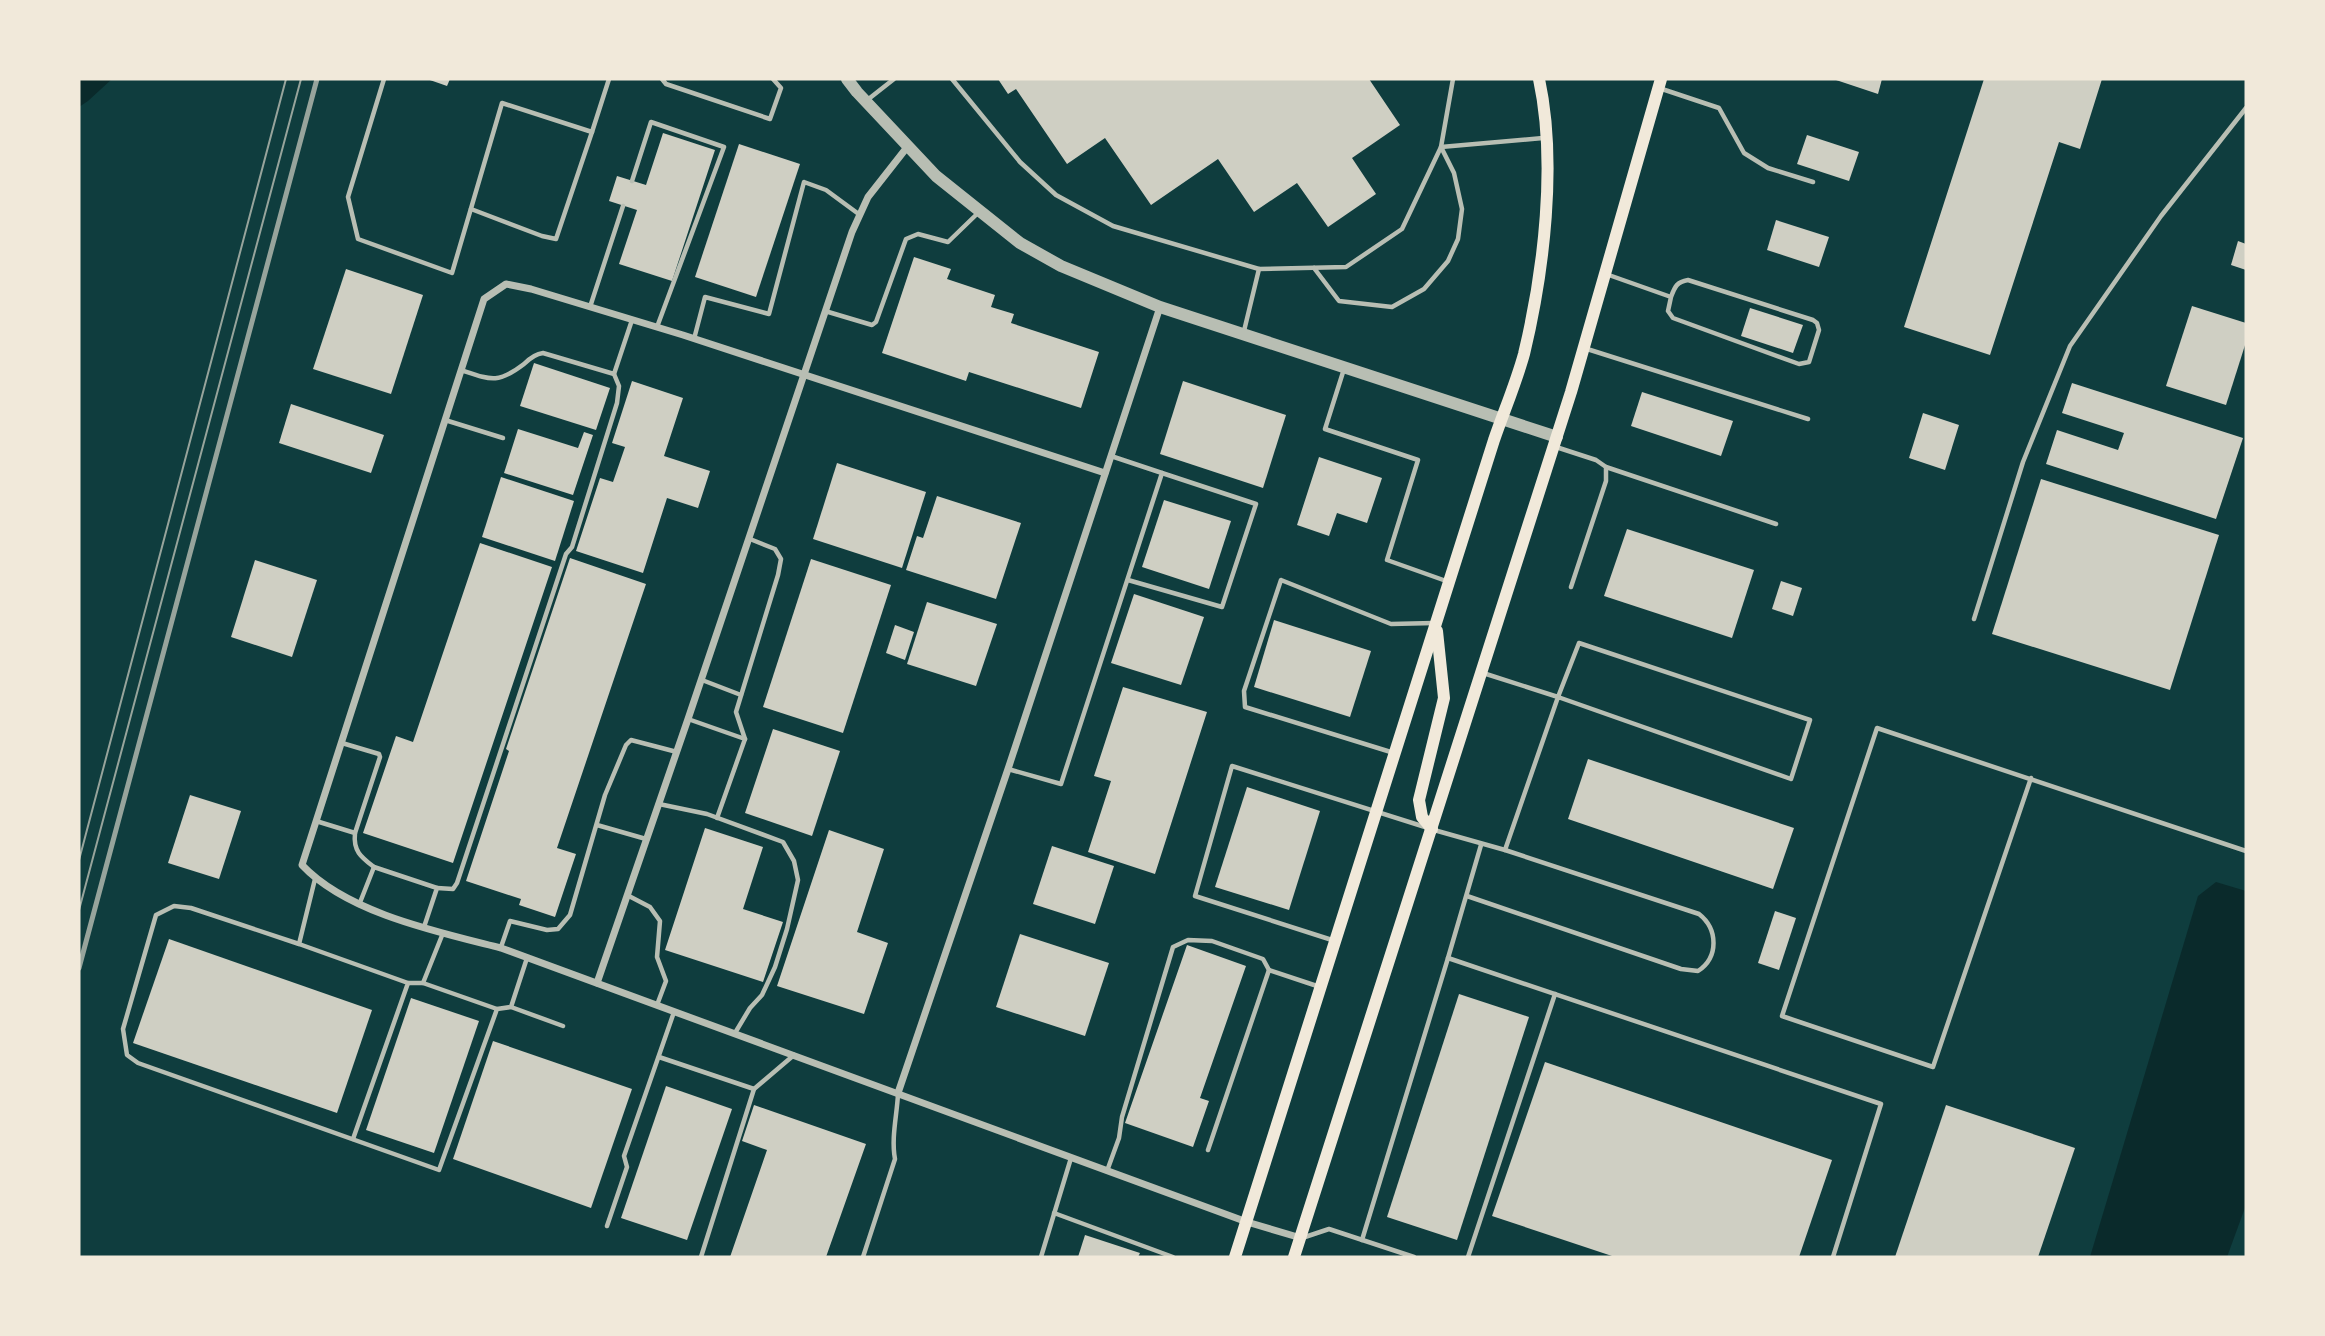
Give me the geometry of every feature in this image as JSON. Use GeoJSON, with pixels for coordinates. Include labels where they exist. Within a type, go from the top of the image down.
{"type":"FeatureCollection","features":[{"type":"Feature","properties":{"kind":"main road"},"geometry":{"type":"LineString","coordinates":[[1235,1257],[1501,419],[1524,355],[1546,210],[1548,166],[1539,79]]}},
{"type":"Feature","properties":{"kind":"main road"},"geometry":{"type":"LineString","coordinates":[[1294,1257],[1555,442],[1659,83]]}},
{"type":"Feature","properties":{"kind":"main road"},"geometry":{"type":"LineString","coordinates":[[1432,830],[1422,817],[1419,800],[1444,698],[1436,624]]}},
{"type":"Feature","properties":{"kind":"street"},"geometry":{"type":"LineString","coordinates":[[847,79],[936,176],[1020,243],[1060,267],[1160,307],[1501,419],[1555,442]]}},
{"type":"Feature","properties":{"kind":"street"},"geometry":{"type":"LineString","coordinates":[[597,982],[824,311],[868,197],[908,146]]}},
{"type":"Feature","properties":{"kind":"street"},"geometry":{"type":"LineString","coordinates":[[1105,473],[657,327],[506,284],[484,299],[302,865],[315,879],[359,905],[443,933],[501,948],[1247,1223],[1301,1238]]}},
{"type":"Feature","properties":{"kind":"street"},"geometry":{"type":"LineString","coordinates":[[898,1093],[1160,307]]}},
{"type":"Feature","properties":{"kind":"lane"},"geometry":{"type":"LineString","coordinates":[[384,79],[348,197],[358,239],[452,273],[502,103],[593,132]]}},
{"type":"Feature","properties":{"kind":"lane"},"geometry":{"type":"LineString","coordinates":[[471,209],[556,239],[609,79]]}},
{"type":"Feature","properties":{"kind":"lane"},"geometry":{"type":"LineString","coordinates":[[662,79],[666,84],[770,119],[780,88],[773,79]]}},
{"type":"Feature","properties":{"kind":"lane"},"geometry":{"type":"LineString","coordinates":[[866,102],[894,79]]}},
{"type":"Feature","properties":{"kind":"lane"},"geometry":{"type":"LineString","coordinates":[[952,79],[1020,162],[1056,195],[1112,226],[1259,269],[1346,267],[1402,229],[1441,147],[1453,79]]}},
{"type":"Feature","properties":{"kind":"lane"},"geometry":{"type":"LineString","coordinates":[[1659,83],[1719,108],[1744,153],[1768,168],[1813,183]]}},
{"type":"Feature","properties":{"kind":"lane"},"geometry":{"type":"LineString","coordinates":[[1974,619],[2023,462],[2070,346],[2161,216],[2246,108]]}},
{"type":"Feature","properties":{"kind":"lane"},"geometry":{"type":"LineString","coordinates":[[632,181],[650,122],[724,147],[657,327]]}},
{"type":"Feature","properties":{"kind":"lane"},"geometry":{"type":"LineString","coordinates":[[1441,147],[1546,138]]}},
{"type":"Feature","properties":{"kind":"lane"},"geometry":{"type":"LineString","coordinates":[[1314,268],[1339,301],[1392,307],[1424,289],[1448,261],[1458,239],[1462,209],[1454,173],[1441,147]]}},
{"type":"Feature","properties":{"kind":"lane"},"geometry":{"type":"LineString","coordinates":[[694,339],[705,297],[769,314],[804,183],[826,190],[860,215]]}},
{"type":"Feature","properties":{"kind":"lane"},"geometry":{"type":"LineString","coordinates":[[590,307],[623,206]]}},
{"type":"Feature","properties":{"kind":"lane"},"geometry":{"type":"LineString","coordinates":[[824,311],[872,326],[876,323],[906,239],[918,234],[948,242],[980,211]]}},
{"type":"Feature","properties":{"kind":"lane"},"geometry":{"type":"LineString","coordinates":[[1242,335],[1259,269]]}},
{"type":"Feature","properties":{"kind":"lane"},"geometry":{"type":"LineString","coordinates":[[1605,274],[1671,297]]}},
{"type":"Feature","properties":{"kind":"lane"},"geometry":{"type":"LineString","coordinates":[[1688,280],[1813,320],[1819,330],[1809,362],[1799,364],[1673,318],[1668,310],[1671,297],[1680,281],[1688,280]]}},
{"type":"Feature","properties":{"kind":"lane"},"geometry":{"type":"LineString","coordinates":[[341,742],[379,754],[380,757],[355,833],[356,850],[374,867],[437,888],[453,889],[566,554],[572,547],[617,403],[620,386],[614,374],[632,320]]}},
{"type":"Feature","properties":{"kind":"lane"},"geometry":{"type":"LineString","coordinates":[[1584,348],[1808,419]]}},
{"type":"Feature","properties":{"kind":"lane"},"geometry":{"type":"LineString","coordinates":[[461,370],[492,380],[501,379],[536,354],[543,353],[614,374]]}},
{"type":"Feature","properties":{"kind":"lane"},"geometry":{"type":"LineString","coordinates":[[1344,368],[1325,429],[1418,460],[1387,560],[1449,582]]}},
{"type":"Feature","properties":{"kind":"lane"},"geometry":{"type":"LineString","coordinates":[[445,419],[503,438]]}},
{"type":"Feature","properties":{"kind":"lane"},"geometry":{"type":"LineString","coordinates":[[1555,442],[1606,467],[1776,524]]}},
{"type":"Feature","properties":{"kind":"lane"},"geometry":{"type":"LineString","coordinates":[[1111,456],[1256,504],[1222,607],[1128,580]]}},
{"type":"Feature","properties":{"kind":"lane"},"geometry":{"type":"LineString","coordinates":[[1571,587],[1606,481],[1606,467]]}},
{"type":"Feature","properties":{"kind":"lane"},"geometry":{"type":"LineString","coordinates":[[1008,769],[1061,784],[1161,473]]}},
{"type":"Feature","properties":{"kind":"lane"},"geometry":{"type":"LineString","coordinates":[[717,818],[745,739],[736,712],[781,559],[775,549],[748,538]]}},
{"type":"Feature","properties":{"kind":"lane"},"geometry":{"type":"LineString","coordinates":[[1395,753],[1245,707],[1244,691],[1281,580],[1391,624],[1436,624]]}},
{"type":"Feature","properties":{"kind":"lane"},"geometry":{"type":"LineString","coordinates":[[1482,673],[1558,697],[1791,779],[1810,720],[1579,643],[1558,697],[1505,850]]}},
{"type":"Feature","properties":{"kind":"lane"},"geometry":{"type":"LineString","coordinates":[[701,680],[741,695]]}},
{"type":"Feature","properties":{"kind":"lane"},"geometry":{"type":"LineString","coordinates":[[688,719],[745,739]]}},
{"type":"Feature","properties":{"kind":"lane"},"geometry":{"type":"LineString","coordinates":[[2031,778],[1933,1067],[1782,1016],[1877,728],[2031,778],[2246,851]]}},
{"type":"Feature","properties":{"kind":"lane"},"geometry":{"type":"LineString","coordinates":[[501,948],[510,921],[547,930],[558,929],[570,915],[605,794],[626,745],[631,740],[639,741],[677,752]]}},
{"type":"Feature","properties":{"kind":"lane"},"geometry":{"type":"LineString","coordinates":[[1336,941],[1195,896],[1233,766],[1432,830],[1505,850],[1699,914],[1713,929],[1713,950],[1707,965],[1698,971],[1681,969],[1467,896]]}},
{"type":"Feature","properties":{"kind":"lane"},"geometry":{"type":"LineString","coordinates":[[659,803],[717,818],[783,842],[794,861],[798,880],[775,967],[762,995],[750,1008],[735,1033]]}},
{"type":"Feature","properties":{"kind":"lane"},"geometry":{"type":"LineString","coordinates":[[316,821],[355,833]]}},
{"type":"Feature","properties":{"kind":"lane"},"geometry":{"type":"LineString","coordinates":[[597,825],[646,839]]}},
{"type":"Feature","properties":{"kind":"lane"},"geometry":{"type":"LineString","coordinates":[[1362,1240],[1481,845]]}},
{"type":"Feature","properties":{"kind":"lane"},"geometry":{"type":"LineString","coordinates":[[359,905],[374,867]]}},
{"type":"Feature","properties":{"kind":"lane"},"geometry":{"type":"LineString","coordinates":[[299,944],[315,879]]}},
{"type":"Feature","properties":{"kind":"lane"},"geometry":{"type":"LineString","coordinates":[[424,927],[437,888]]}},
{"type":"Feature","properties":{"kind":"lane"},"geometry":{"type":"LineString","coordinates":[[627,895],[650,907],[660,921],[657,957],[666,981],[657,1005]]}},
{"type":"Feature","properties":{"kind":"lane"},"geometry":{"type":"LineString","coordinates":[[497,1009],[439,1170],[138,1063],[127,1055],[122,1029],[156,915],[174,906],[191,908],[408,983],[423,983],[497,1009],[511,1007],[563,1026]]}},
{"type":"Feature","properties":{"kind":"lane"},"geometry":{"type":"LineString","coordinates":[[423,983],[443,933]]}},
{"type":"Feature","properties":{"kind":"lane"},"geometry":{"type":"LineString","coordinates":[[1107,1171],[1119,1138],[1122,1118],[1173,947],[1188,940],[1212,941],[1263,959],[1269,970],[1321,988]]}},
{"type":"Feature","properties":{"kind":"lane"},"geometry":{"type":"LineString","coordinates":[[511,1007],[527,958]]}},
{"type":"Feature","properties":{"kind":"lane"},"geometry":{"type":"LineString","coordinates":[[1448,958],[1881,1104],[1833,1257]]}},
{"type":"Feature","properties":{"kind":"lane"},"geometry":{"type":"LineString","coordinates":[[1208,1150],[1269,970]]}},
{"type":"Feature","properties":{"kind":"lane"},"geometry":{"type":"LineString","coordinates":[[353,1139],[408,983]]}},
{"type":"Feature","properties":{"kind":"lane"},"geometry":{"type":"LineString","coordinates":[[1468,1257],[1555,994]]}},
{"type":"Feature","properties":{"kind":"lane"},"geometry":{"type":"LineString","coordinates":[[607,1226],[627,1167],[624,1156],[675,1011]]}},
{"type":"Feature","properties":{"kind":"lane"},"geometry":{"type":"LineString","coordinates":[[701,1257],[754,1088],[794,1055]]}},
{"type":"Feature","properties":{"kind":"lane"},"geometry":{"type":"LineString","coordinates":[[659,1057],[754,1088]]}},
{"type":"Feature","properties":{"kind":"lane"},"geometry":{"type":"LineString","coordinates":[[863,1257],[895,1159],[892,1144],[897,1122],[898,1093]]}},
{"type":"Feature","properties":{"kind":"lane"},"geometry":{"type":"LineString","coordinates":[[1041,1257],[1071,1157]]}},
{"type":"Feature","properties":{"kind":"lane"},"geometry":{"type":"LineString","coordinates":[[1054,1213],[1173,1257]]}},
{"type":"Feature","properties":{"kind":"lane"},"geometry":{"type":"LineString","coordinates":[[1301,1238],[1329,1229],[1414,1257]]}},
{"type":"Feature","properties":{"kind":"water"},"geometry":{"type":"Polygon","coordinates":[[[79,79],[112,79],[79,107],[79,79]]]}},
{"type":"Feature","properties":{"kind":"water"},"geometry":{"type":"Polygon","coordinates":[[[2216,882],[2246,891],[2246,1205],[2227,1257],[2090,1257],[2198,896],[2216,882]]]}},
{"type":"Feature","properties":{"kind":"building"},"geometry":{"type":"Polygon","coordinates":[[[427,79],[450,79],[447,86],[427,79]]]}},
{"type":"Feature","properties":{"kind":"building"},"geometry":{"type":"Polygon","coordinates":[[[998,79],[1369,79],[1400,125],[1352,158],[1376,194],[1328,227],[1297,183],[1254,212],[1218,159],[1151,205],[1105,138],[1067,164],[1016,89],[1008,94],[998,79]]]}},
{"type":"Feature","properties":{"kind":"building"},"geometry":{"type":"Polygon","coordinates":[[[1833,79],[1882,79],[1878,94],[1833,79]]]}},
{"type":"Feature","properties":{"kind":"building"},"geometry":{"type":"Polygon","coordinates":[[[1984,79],[2102,79],[2080,149],[2059,142],[1990,355],[1904,327],[1984,79]]]}},
{"type":"Feature","properties":{"kind":"building"},"geometry":{"type":"Polygon","coordinates":[[[663,133],[715,150],[672,281],[619,264],[637,210],[609,201],[617,176],[646,185],[663,133]]]}},
{"type":"Feature","properties":{"kind":"building"},"geometry":{"type":"Polygon","coordinates":[[[1807,135],[1859,152],[1849,181],[1797,164],[1807,135]]]}},
{"type":"Feature","properties":{"kind":"building"},"geometry":{"type":"Polygon","coordinates":[[[739,144],[800,164],[756,297],[695,277],[739,144]]]}},
{"type":"Feature","properties":{"kind":"building"},"geometry":{"type":"Polygon","coordinates":[[[1776,220],[1829,237],[1819,267],[1767,250],[1776,220]]]}},
{"type":"Feature","properties":{"kind":"building"},"geometry":{"type":"Polygon","coordinates":[[[2238,241],[2246,244],[2246,270],[2231,265],[2238,241]]]}},
{"type":"Feature","properties":{"kind":"building"},"geometry":{"type":"Polygon","coordinates":[[[914,257],[951,269],[947,279],[995,295],[991,307],[1014,314],[1011,323],[1099,352],[1081,408],[969,372],[966,381],[882,353],[914,257]]]}},
{"type":"Feature","properties":{"kind":"building"},"geometry":{"type":"Polygon","coordinates":[[[346,269],[423,295],[391,394],[313,369],[346,269]]]}},
{"type":"Feature","properties":{"kind":"building"},"geometry":{"type":"Polygon","coordinates":[[[2192,306],[2246,323],[2246,342],[2226,405],[2166,386],[2192,306]]]}},
{"type":"Feature","properties":{"kind":"building"},"geometry":{"type":"Polygon","coordinates":[[[1750,308],[1803,325],[1793,353],[1741,336],[1750,308]]]}},
{"type":"Feature","properties":{"kind":"building"},"geometry":{"type":"Polygon","coordinates":[[[534,363],[610,388],[596,430],[520,406],[534,363]]]}},
{"type":"Feature","properties":{"kind":"building"},"geometry":{"type":"Polygon","coordinates":[[[632,381],[683,398],[664,456],[710,471],[698,508],[667,498],[643,573],[576,551],[600,478],[613,482],[625,447],[612,443],[632,381]]]}},
{"type":"Feature","properties":{"kind":"building"},"geometry":{"type":"Polygon","coordinates":[[[1183,381],[1286,415],[1263,488],[1160,454],[1183,381]]]}},
{"type":"Feature","properties":{"kind":"building"},"geometry":{"type":"Polygon","coordinates":[[[2072,383],[2243,438],[2216,519],[2046,464],[2057,430],[2118,450],[2124,433],[2062,413],[2072,383]]]}},
{"type":"Feature","properties":{"kind":"building"},"geometry":{"type":"Polygon","coordinates":[[[1642,392],[1733,421],[1721,456],[1631,426],[1642,392]]]}},
{"type":"Feature","properties":{"kind":"building"},"geometry":{"type":"Polygon","coordinates":[[[291,404],[384,435],[371,473],[279,443],[291,404]]]}},
{"type":"Feature","properties":{"kind":"building"},"geometry":{"type":"Polygon","coordinates":[[[1923,413],[1959,425],[1945,470],[1909,458],[1923,413]]]}},
{"type":"Feature","properties":{"kind":"building"},"geometry":{"type":"Polygon","coordinates":[[[518,429],[578,448],[584,432],[593,435],[573,495],[504,473],[518,429]]]}},
{"type":"Feature","properties":{"kind":"building"},"geometry":{"type":"Polygon","coordinates":[[[1319,457],[1382,478],[1367,523],[1337,513],[1329,536],[1297,525],[1319,457]]]}},
{"type":"Feature","properties":{"kind":"building"},"geometry":{"type":"Polygon","coordinates":[[[837,463],[926,492],[902,568],[813,539],[837,463]]]}},
{"type":"Feature","properties":{"kind":"building"},"geometry":{"type":"Polygon","coordinates":[[[501,477],[574,501],[555,561],[482,537],[501,477]]]}},
{"type":"Feature","properties":{"kind":"building"},"geometry":{"type":"Polygon","coordinates":[[[2041,479],[2219,535],[2170,690],[1992,634],[2041,479]]]}},
{"type":"Feature","properties":{"kind":"building"},"geometry":{"type":"Polygon","coordinates":[[[937,496],[1021,523],[996,599],[906,570],[917,536],[923,538],[937,496]]]}},
{"type":"Feature","properties":{"kind":"building"},"geometry":{"type":"Polygon","coordinates":[[[1164,500],[1231,521],[1209,589],[1142,567],[1164,500]]]}},
{"type":"Feature","properties":{"kind":"building"},"geometry":{"type":"Polygon","coordinates":[[[1627,529],[1754,570],[1732,638],[1604,596],[1627,529]]]}},
{"type":"Feature","properties":{"kind":"building"},"geometry":{"type":"Polygon","coordinates":[[[480,543],[552,567],[453,863],[363,833],[396,736],[413,742],[480,543]]]}},
{"type":"Feature","properties":{"kind":"building"},"geometry":{"type":"Polygon","coordinates":[[[570,558],[646,584],[557,848],[576,854],[555,917],[519,905],[521,899],[466,881],[509,751],[506,749],[570,558]]]}},
{"type":"Feature","properties":{"kind":"building"},"geometry":{"type":"Polygon","coordinates":[[[811,559],[891,585],[843,733],[763,707],[811,559]]]}},
{"type":"Feature","properties":{"kind":"building"},"geometry":{"type":"Polygon","coordinates":[[[255,560],[317,580],[292,657],[231,637],[255,560]]]}},
{"type":"Feature","properties":{"kind":"building"},"geometry":{"type":"Polygon","coordinates":[[[1781,581],[1802,588],[1793,616],[1772,609],[1781,581]]]}},
{"type":"Feature","properties":{"kind":"building"},"geometry":{"type":"Polygon","coordinates":[[[1134,594],[1204,617],[1181,685],[1111,663],[1134,594]]]}},
{"type":"Feature","properties":{"kind":"building"},"geometry":{"type":"Polygon","coordinates":[[[927,602],[997,624],[976,686],[907,664],[927,602]]]}},
{"type":"Feature","properties":{"kind":"building"},"geometry":{"type":"Polygon","coordinates":[[[1274,620],[1371,651],[1350,717],[1254,687],[1274,620]]]}},
{"type":"Feature","properties":{"kind":"building"},"geometry":{"type":"Polygon","coordinates":[[[895,625],[914,632],[905,660],[886,653],[895,625]]]}},
{"type":"Feature","properties":{"kind":"building"},"geometry":{"type":"Polygon","coordinates":[[[1123,687],[1207,712],[1155,874],[1088,852],[1111,781],[1094,776],[1123,687]]]}},
{"type":"Feature","properties":{"kind":"building"},"geometry":{"type":"Polygon","coordinates":[[[773,729],[840,751],[812,836],[745,813],[773,729]]]}},
{"type":"Feature","properties":{"kind":"building"},"geometry":{"type":"Polygon","coordinates":[[[1588,759],[1794,828],[1773,889],[1568,819],[1588,759]]]}},
{"type":"Feature","properties":{"kind":"building"},"geometry":{"type":"Polygon","coordinates":[[[1247,787],[1320,811],[1289,910],[1215,887],[1247,787]]]}},
{"type":"Feature","properties":{"kind":"building"},"geometry":{"type":"Polygon","coordinates":[[[190,795],[241,811],[219,879],[168,863],[190,795]]]}},
{"type":"Feature","properties":{"kind":"building"},"geometry":{"type":"Polygon","coordinates":[[[705,828],[763,847],[743,909],[783,922],[763,982],[665,950],[705,828]]]}},
{"type":"Feature","properties":{"kind":"building"},"geometry":{"type":"Polygon","coordinates":[[[829,830],[884,849],[857,932],[888,943],[864,1014],[777,986],[829,830]]]}},
{"type":"Feature","properties":{"kind":"building"},"geometry":{"type":"Polygon","coordinates":[[[1052,846],[1114,866],[1095,924],[1033,904],[1052,846]]]}},
{"type":"Feature","properties":{"kind":"building"},"geometry":{"type":"Polygon","coordinates":[[[1775,911],[1796,918],[1779,970],[1758,963],[1775,911]]]}},
{"type":"Feature","properties":{"kind":"building"},"geometry":{"type":"Polygon","coordinates":[[[1020,934],[1109,963],[1085,1036],[996,1007],[1020,934]]]}},
{"type":"Feature","properties":{"kind":"building"},"geometry":{"type":"Polygon","coordinates":[[[169,939],[372,1010],[337,1113],[133,1043],[169,939]]]}},
{"type":"Feature","properties":{"kind":"building"},"geometry":{"type":"Polygon","coordinates":[[[1187,945],[1246,966],[1200,1098],[1209,1101],[1193,1147],[1125,1123],[1187,945]]]}},
{"type":"Feature","properties":{"kind":"building"},"geometry":{"type":"Polygon","coordinates":[[[1459,994],[1529,1017],[1457,1240],[1387,1217],[1459,994]]]}},
{"type":"Feature","properties":{"kind":"building"},"geometry":{"type":"Polygon","coordinates":[[[411,998],[479,1021],[434,1153],[366,1130],[411,998]]]}},
{"type":"Feature","properties":{"kind":"building"},"geometry":{"type":"Polygon","coordinates":[[[493,1041],[632,1089],[591,1208],[453,1159],[493,1041]]]}},
{"type":"Feature","properties":{"kind":"building"},"geometry":{"type":"Polygon","coordinates":[[[1545,1062],[1832,1160],[1799,1257],[1615,1257],[1492,1216],[1545,1062]]]}},
{"type":"Feature","properties":{"kind":"building"},"geometry":{"type":"Polygon","coordinates":[[[666,1086],[732,1109],[687,1240],[621,1218],[666,1086]]]}},
{"type":"Feature","properties":{"kind":"building"},"geometry":{"type":"Polygon","coordinates":[[[754,1105],[866,1144],[826,1257],[730,1257],[767,1150],[742,1141],[754,1105]]]}},
{"type":"Feature","properties":{"kind":"building"},"geometry":{"type":"Polygon","coordinates":[[[1946,1105],[2075,1148],[2038,1257],[1895,1257],[1946,1105]]]}},
{"type":"Feature","properties":{"kind":"building"},"geometry":{"type":"Polygon","coordinates":[[[1085,1235],[1140,1253],[1138,1257],[1078,1257],[1085,1235]]]}},
{"type":"Feature","properties":{"kind":"tram line"},"geometry":{"type":"LineString","coordinates":[[79,860],[286,79]]}},
{"type":"Feature","properties":{"kind":"tram line"},"geometry":{"type":"LineString","coordinates":[[79,910],[301,79]]}},
{"type":"Feature","properties":{"kind":"railway"},"geometry":{"type":"LineString","coordinates":[[79,968],[317,79]]}}]}
